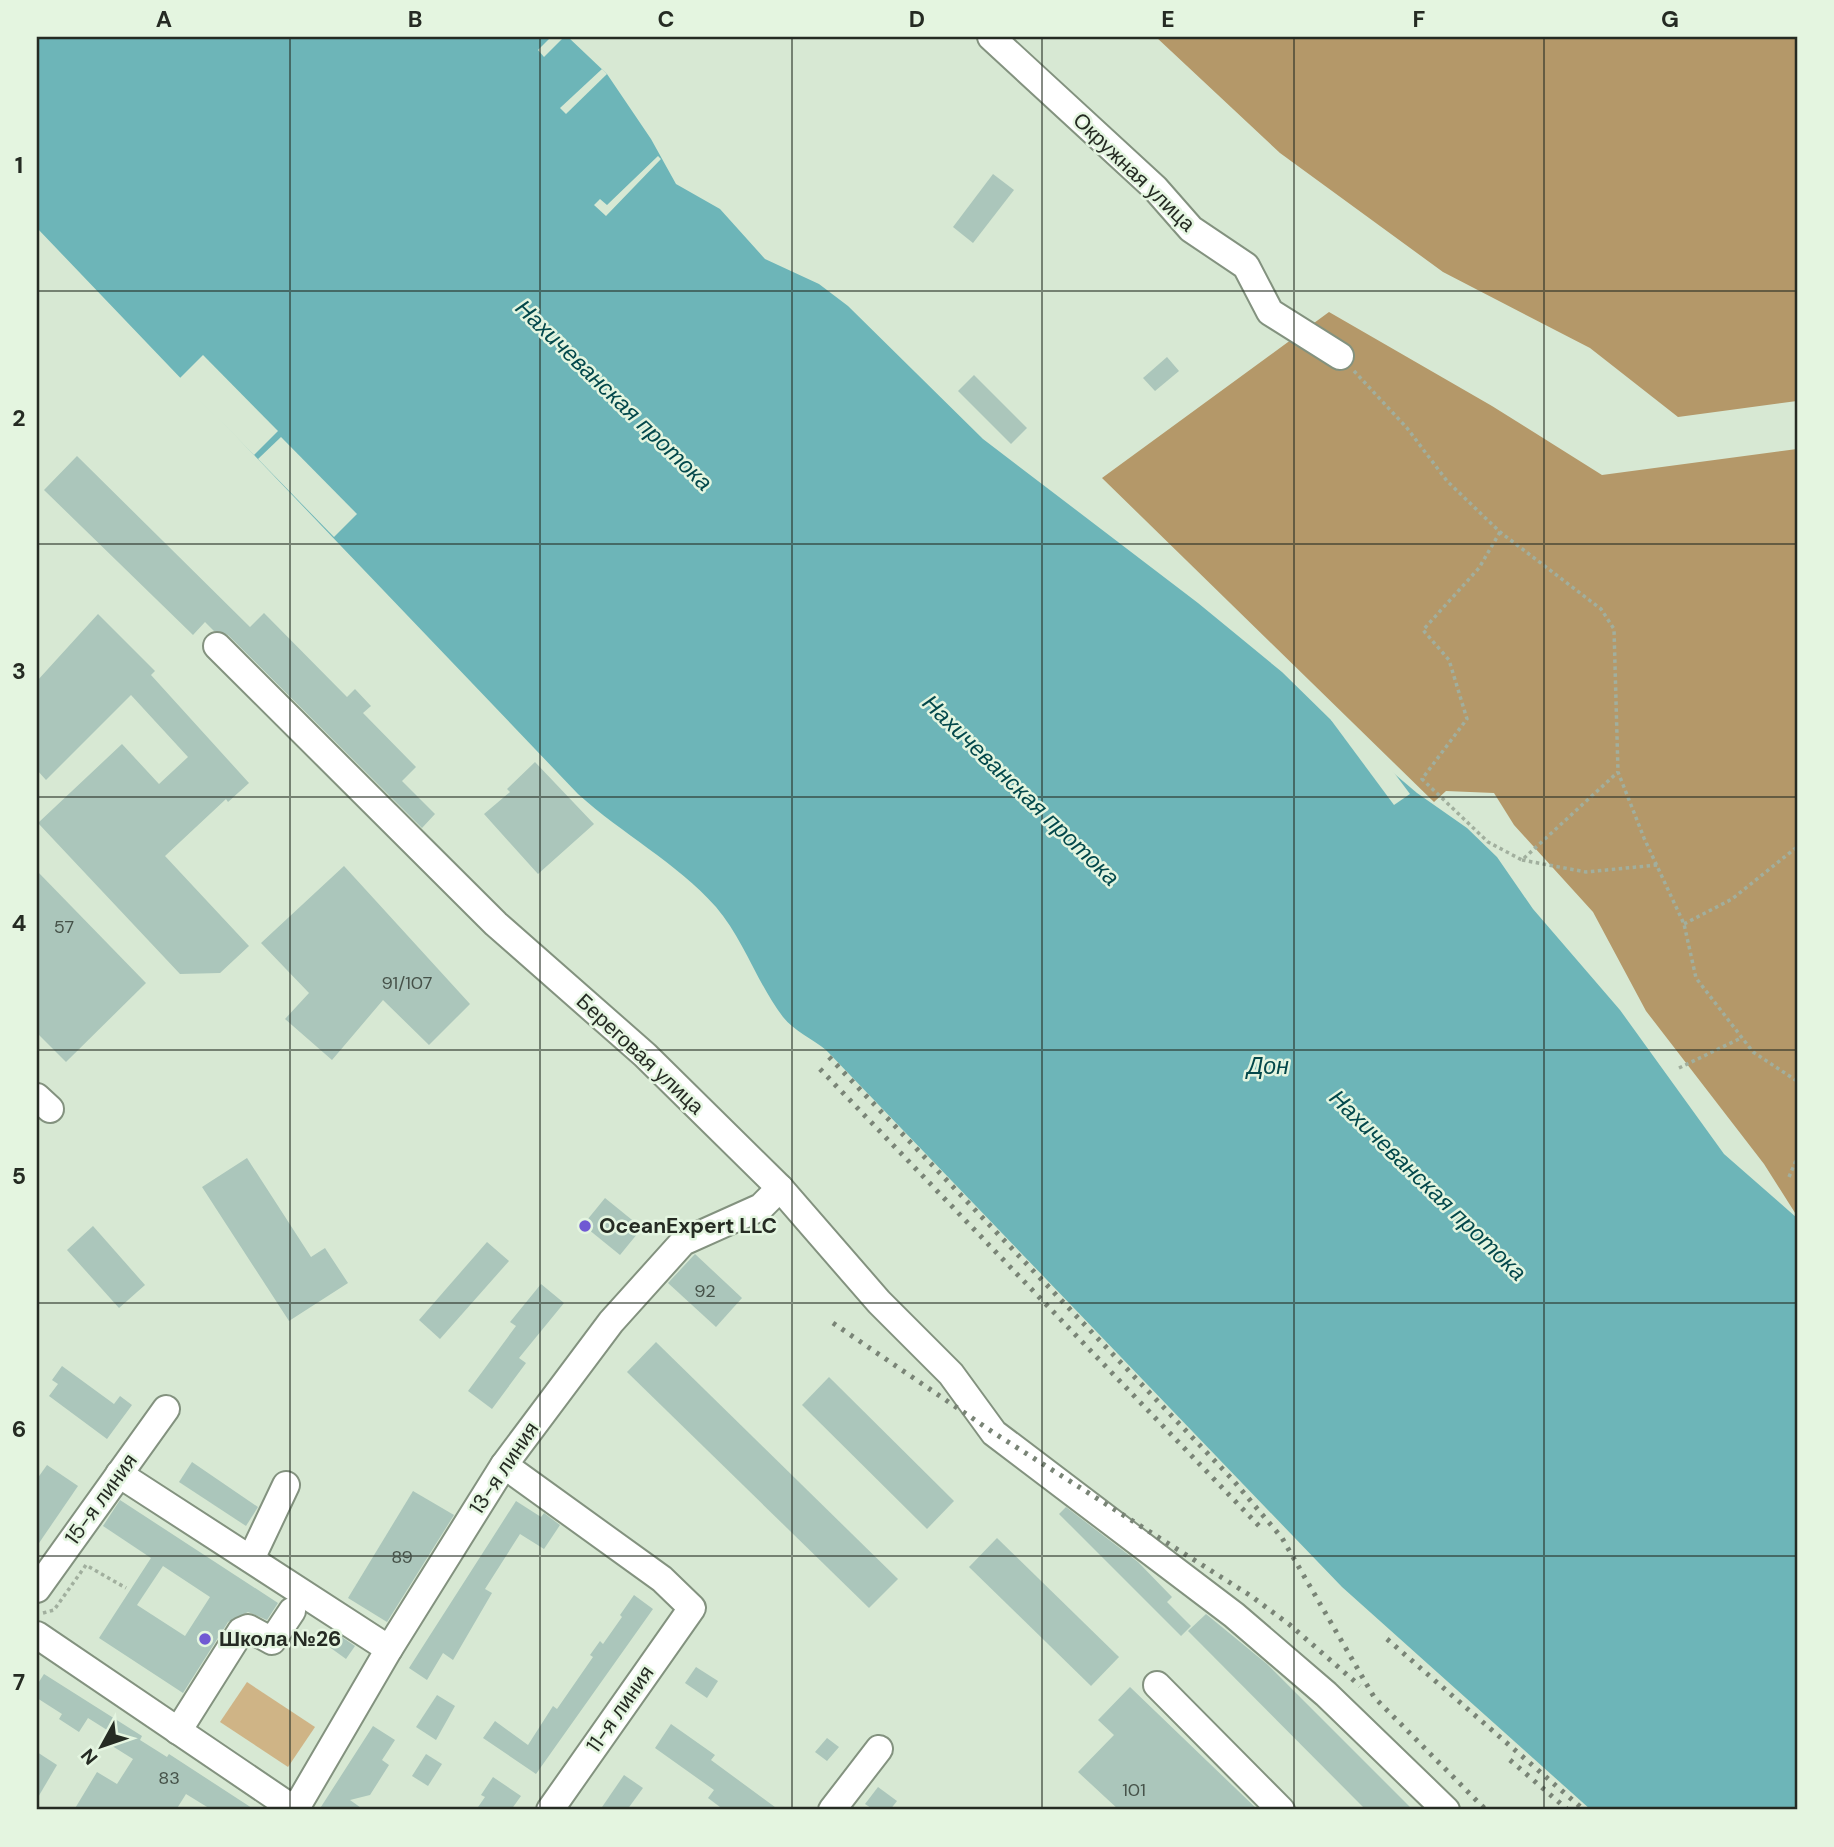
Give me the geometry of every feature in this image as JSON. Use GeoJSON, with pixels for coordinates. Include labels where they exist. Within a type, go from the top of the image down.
{"type":"FeatureCollection","features":[{"type":"Feature","properties":{"kind":"street","name":"Окружная улица"},"geometry":{"type":"LineString","coordinates":[[990,37],[1155,188],[1191,229],[1246,266],[1270,313],[1340,356]]}},
{"type":"Feature","properties":{"kind":"street","name":"Береговая улица"},"geometry":{"type":"LineString","coordinates":[[217,646],[496,924],[645,1055],[780,1188],[879,1302],[951,1374],[995,1433],[1234,1615],[1326,1694],[1446,1810]]}},
{"type":"Feature","properties":{"kind":"street","name":"13-я линия"},"geometry":{"type":"LineString","coordinates":[[295,1810],[389,1649],[504,1465],[611,1322],[683,1242],[761,1207],[780,1188]]}},
{"type":"Feature","properties":{"kind":"street","name":"15-я линия"},"geometry":{"type":"LineString","coordinates":[[39,1612],[119,1474],[166,1409]]}},
{"type":"Feature","properties":{"kind":"street","name":"11-я линия"},"geometry":{"type":"LineString","coordinates":[[504,1465],[662,1579],[692,1608],[550,1810]]}},
{"type":"Feature","properties":{"kind":"street"},"geometry":{"type":"LineString","coordinates":[[119,1474],[389,1649]]}},
{"type":"Feature","properties":{"kind":"street"},"geometry":{"type":"LineString","coordinates":[[251,1559],[286,1485]]}},
{"type":"Feature","properties":{"kind":"street"},"geometry":{"type":"LineString","coordinates":[[178,1731],[241,1631],[248,1628],[272,1641],[292,1611]]}},
{"type":"Feature","properties":{"kind":"street"},"geometry":{"type":"LineString","coordinates":[[39,1612],[178,1731],[295,1810]]}},
{"type":"Feature","properties":{"kind":"street"},"geometry":{"type":"LineString","coordinates":[[1157,1685],[1281,1810]]}},
{"type":"Feature","properties":{"kind":"street"},"geometry":{"type":"LineString","coordinates":[[832,1810],[879,1749]]}},
{"type":"Feature","properties":{"kind":"path"},"geometry":{"type":"LineString","coordinates":[[1340,356],[1407,428],[1447,481],[1500,532],[1601,609],[1614,629],[1618,772],[1685,925],[1696,978],[1753,1052],[1797,1081]]}},
{"type":"Feature","properties":{"kind":"path"},"geometry":{"type":"LineString","coordinates":[[1500,532],[1479,568],[1423,630],[1449,660],[1467,719],[1422,779],[1489,842],[1521,860],[1586,872],[1657,865]]}},
{"type":"Feature","properties":{"kind":"path"},"geometry":{"type":"LineString","coordinates":[[1521,860],[1618,772]]}},
{"type":"Feature","properties":{"kind":"path"},"geometry":{"type":"LineString","coordinates":[[1685,925],[1732,899],[1797,847]]}},
{"type":"Feature","properties":{"kind":"path"},"geometry":{"type":"LineString","coordinates":[[1679,1068],[1741,1038]]}},
{"type":"Feature","properties":{"kind":"path"},"geometry":{"type":"LineString","coordinates":[[1789,1177],[1797,1158]]}},
{"type":"Feature","properties":{"kind":"path"},"geometry":{"type":"LineString","coordinates":[[39,1612],[54,1610],[86,1564],[126,1588]]}},
{"type":"Feature","properties":{"kind":"shaded area"},"geometry":{"type":"Polygon","coordinates":[[[1156,37],[1797,37],[1797,401],[1678,417],[1590,348],[1443,272],[1280,153],[1156,37]]]}},
{"type":"Feature","properties":{"kind":"shaded area"},"geometry":{"type":"Polygon","coordinates":[[[1329,312],[1492,406],[1602,475],[1797,449],[1797,1216],[1764,1164],[1646,1011],[1593,912],[1514,825],[1494,793],[1446,791],[1434,802],[1102,478],[1329,312]]]}},
{"type":"Feature","properties":{"kind":"shaded area"},"geometry":{"type":"Polygon","coordinates":[[[247,1682],[315,1727],[288,1767],[220,1722],[247,1682]]]}},
{"type":"Feature","properties":{"kind":"water","name":"Дон"},"geometry":{"type":"Polygon","coordinates":[[[37,37],[568,37],[607,74],[651,139],[676,184],[720,209],[765,259],[819,284],[848,306],[983,439],[1198,603],[1282,672],[1331,720],[1417,793],[1467,828],[1497,857],[1533,909],[1620,1010],[1724,1154],[1797,1218],[1797,1810],[1591,1810],[1342,1587],[826,1050],[787,1022],[774,1004],[735,933],[716,907],[684,876],[578,794],[37,228],[37,37]]]}},
{"type":"Feature","properties":{"kind":"pier"},"geometry":{"type":"Polygon","coordinates":[[[551,37],[564,37],[544,57],[538,50],[551,37]]]}},
{"type":"Feature","properties":{"kind":"pier"},"geometry":{"type":"Polygon","coordinates":[[[602,69],[607,74],[566,114],[560,108],[602,69]]]}},
{"type":"Feature","properties":{"kind":"pier"},"geometry":{"type":"Polygon","coordinates":[[[658,156],[661,159],[606,216],[594,205],[600,199],[607,205],[658,156]]]}},
{"type":"Feature","properties":{"kind":"pier"},"geometry":{"type":"Polygon","coordinates":[[[203,355],[278,431],[254,455],[179,379],[203,355]]]}},
{"type":"Feature","properties":{"kind":"pier"},"geometry":{"type":"Polygon","coordinates":[[[281,437],[357,514],[334,537],[258,459],[281,437]]]}},
{"type":"Feature","properties":{"kind":"pier"},"geometry":{"type":"Polygon","coordinates":[[[1334,718],[1383,758],[1410,794],[1394,805],[1331,720],[1334,718]]]}},
{"type":"Feature","properties":{"kind":"building"},"geometry":{"type":"Polygon","coordinates":[[[993,174],[1014,190],[973,243],[953,227],[993,174]]]}},
{"type":"Feature","properties":{"kind":"building"},"geometry":{"type":"Polygon","coordinates":[[[1167,357],[1179,371],[1155,391],[1143,378],[1167,357]]]}},
{"type":"Feature","properties":{"kind":"building"},"geometry":{"type":"Polygon","coordinates":[[[974,375],[1027,428],[1011,444],[958,391],[974,375]]]}},
{"type":"Feature","properties":{"kind":"building"},"geometry":{"type":"Polygon","coordinates":[[[77,456],[250,627],[264,613],[347,697],[355,689],[371,706],[363,713],[416,767],[402,781],[435,814],[422,828],[228,635],[214,631],[205,622],[193,635],[44,490],[77,456]]]}},
{"type":"Feature","properties":{"kind":"building"},"geometry":{"type":"Polygon","coordinates":[[[98,614],[155,671],[151,675],[249,783],[228,802],[226,799],[165,856],[249,946],[220,973],[180,974],[38,823],[122,744],[159,784],[188,757],[131,695],[46,780],[37,770],[37,681],[98,614]]]}},
{"type":"Feature","properties":{"kind":"building"},"geometry":{"type":"Polygon","coordinates":[[[535,762],[594,824],[538,874],[484,814],[510,792],[507,789],[535,762]]]}},
{"type":"Feature","properties":{"kind":"building"},"geometry":{"type":"Polygon","coordinates":[[[344,866],[470,1004],[429,1045],[383,1000],[332,1060],[285,1019],[309,993],[261,943],[344,866]]]}},
{"type":"Feature","properties":{"kind":"building"},"geometry":{"type":"Polygon","coordinates":[[[37,871],[146,983],[66,1062],[37,1033],[37,871]]]}},
{"type":"Feature","properties":{"kind":"building"},"geometry":{"type":"Polygon","coordinates":[[[247,1158],[311,1257],[325,1248],[348,1283],[289,1321],[202,1187],[247,1158]]]}},
{"type":"Feature","properties":{"kind":"building"},"geometry":{"type":"Polygon","coordinates":[[[605,1198],[642,1228],[620,1255],[583,1225],[605,1198]]]}},
{"type":"Feature","properties":{"kind":"building"},"geometry":{"type":"Polygon","coordinates":[[[93,1226],[145,1285],[119,1308],[67,1250],[93,1226]]]}},
{"type":"Feature","properties":{"kind":"building"},"geometry":{"type":"Polygon","coordinates":[[[487,1242],[509,1261],[440,1339],[419,1320],[487,1242]]]}},
{"type":"Feature","properties":{"kind":"building"},"geometry":{"type":"Polygon","coordinates":[[[695,1254],[742,1298],[716,1327],[668,1283],[695,1254]]]}},
{"type":"Feature","properties":{"kind":"building"},"geometry":{"type":"Polygon","coordinates":[[[541,1284],[564,1303],[519,1358],[526,1363],[492,1409],[468,1391],[516,1326],[510,1322],[541,1284]]]}},
{"type":"Feature","properties":{"kind":"building"},"geometry":{"type":"Polygon","coordinates":[[[656,1342],[898,1579],[869,1608],[627,1372],[656,1342]]]}},
{"type":"Feature","properties":{"kind":"building"},"geometry":{"type":"Polygon","coordinates":[[[62,1366],[114,1404],[120,1396],[132,1405],[107,1439],[49,1396],[58,1384],[52,1380],[62,1366]]]}},
{"type":"Feature","properties":{"kind":"building"},"geometry":{"type":"Polygon","coordinates":[[[829,1377],[954,1501],[927,1529],[802,1405],[829,1377]]]}},
{"type":"Feature","properties":{"kind":"building"},"geometry":{"type":"Polygon","coordinates":[[[192,1462],[258,1507],[246,1526],[179,1482],[192,1462]]]}},
{"type":"Feature","properties":{"kind":"building"},"geometry":{"type":"Polygon","coordinates":[[[47,1465],[78,1486],[37,1546],[37,1479],[47,1465]]]}},
{"type":"Feature","properties":{"kind":"building"},"geometry":{"type":"Polygon","coordinates":[[[413,1491],[454,1515],[387,1622],[348,1598],[413,1491]]]}},
{"type":"Feature","properties":{"kind":"building"},"geometry":{"type":"Polygon","coordinates":[[[120,1500],[278,1603],[267,1620],[248,1612],[228,1622],[183,1693],[99,1638],[151,1558],[103,1526],[120,1500]],[[163,1566],[137,1605],[185,1636],[210,1597],[163,1566]]]}},
{"type":"Feature","properties":{"kind":"building"},"geometry":{"type":"Polygon","coordinates":[[[516,1501],[541,1517],[544,1513],[560,1525],[544,1549],[520,1534],[485,1589],[492,1593],[453,1660],[443,1653],[427,1680],[409,1668],[516,1501]]]}},
{"type":"Feature","properties":{"kind":"building"},"geometry":{"type":"Polygon","coordinates":[[[1066,1507],[1138,1562],[1172,1597],[1167,1602],[1191,1626],[1181,1636],[1059,1514],[1066,1507]]]}},
{"type":"Feature","properties":{"kind":"building"},"geometry":{"type":"Polygon","coordinates":[[[997,1538],[1119,1657],[1091,1686],[969,1567],[997,1538]]]}},
{"type":"Feature","properties":{"kind":"building"},"geometry":{"type":"Polygon","coordinates":[[[634,1595],[653,1609],[536,1774],[483,1738],[495,1721],[528,1745],[553,1706],[557,1709],[593,1657],[590,1655],[600,1641],[603,1644],[634,1595]]]}},
{"type":"Feature","properties":{"kind":"building"},"geometry":{"type":"Polygon","coordinates":[[[1206,1614],[1267,1664],[1413,1810],[1366,1810],[1188,1631],[1206,1614]]]}},
{"type":"Feature","properties":{"kind":"building"},"geometry":{"type":"Polygon","coordinates":[[[336,1633],[355,1646],[346,1659],[328,1646],[336,1633]]]}},
{"type":"Feature","properties":{"kind":"building"},"geometry":{"type":"Polygon","coordinates":[[[696,1667],[718,1681],[707,1698],[685,1683],[696,1667]]]}},
{"type":"Feature","properties":{"kind":"building"},"geometry":{"type":"Polygon","coordinates":[[[44,1674],[142,1736],[140,1740],[167,1757],[169,1754],[255,1810],[212,1810],[186,1794],[176,1810],[74,1810],[97,1772],[117,1784],[133,1759],[109,1744],[115,1735],[88,1718],[79,1732],[59,1719],[62,1714],[37,1698],[37,1685],[44,1674]]]}},
{"type":"Feature","properties":{"kind":"building"},"geometry":{"type":"Polygon","coordinates":[[[1130,1687],[1258,1810],[1119,1810],[1078,1772],[1114,1735],[1098,1720],[1130,1687]]]}},
{"type":"Feature","properties":{"kind":"building"},"geometry":{"type":"Polygon","coordinates":[[[437,1695],[455,1706],[436,1740],[416,1727],[437,1695]]]}},
{"type":"Feature","properties":{"kind":"building"},"geometry":{"type":"Polygon","coordinates":[[[671,1724],[715,1755],[711,1760],[779,1810],[724,1810],[708,1798],[714,1790],[655,1748],[671,1724]]]}},
{"type":"Feature","properties":{"kind":"building"},"geometry":{"type":"Polygon","coordinates":[[[373,1726],[395,1740],[382,1760],[389,1765],[370,1795],[350,1800],[364,1810],[319,1810],[373,1726]]]}},
{"type":"Feature","properties":{"kind":"building"},"geometry":{"type":"Polygon","coordinates":[[[827,1738],[839,1747],[827,1761],[815,1752],[827,1738]]]}},
{"type":"Feature","properties":{"kind":"building"},"geometry":{"type":"Polygon","coordinates":[[[37,1752],[57,1765],[37,1799],[37,1752]]]}},
{"type":"Feature","properties":{"kind":"building"},"geometry":{"type":"Polygon","coordinates":[[[426,1754],[442,1764],[428,1786],[412,1776],[426,1754]]]}},
{"type":"Feature","properties":{"kind":"building"},"geometry":{"type":"Polygon","coordinates":[[[624,1775],[643,1788],[627,1810],[600,1810],[624,1775]]]}},
{"type":"Feature","properties":{"kind":"building"},"geometry":{"type":"Polygon","coordinates":[[[493,1777],[521,1796],[511,1810],[476,1810],[485,1797],[481,1795],[493,1777]]]}},
{"type":"Feature","properties":{"kind":"building"},"geometry":{"type":"Polygon","coordinates":[[[878,1787],[897,1801],[890,1810],[874,1810],[865,1804],[878,1787]]]}},
{"type":"Feature","properties":{"kind":"railway"},"geometry":{"type":"LineString","coordinates":[[829,1057],[1233,1480],[1282,1538],[1374,1697],[1486,1810]]}},
{"type":"Feature","properties":{"kind":"railway"},"geometry":{"type":"LineString","coordinates":[[820,1069],[1260,1527]]}},
{"type":"Feature","properties":{"kind":"railway"},"geometry":{"type":"LineString","coordinates":[[833,1323],[994,1433],[1251,1596],[1290,1625],[1360,1686]]}},
{"type":"Feature","properties":{"kind":"railway"},"geometry":{"type":"LineString","coordinates":[[1387,1639],[1584,1810]]}},
{"type":"Feature","properties":{"kind":"railway"},"geometry":{"type":"LineString","coordinates":[[1510,1760],[1568,1810]]}},
{"type":"Feature","properties":{"kind":"place","name":"OceanExpert LLC"},"geometry":{"type":"Point","coordinates":[585,1226]}},
{"type":"Feature","properties":{"kind":"place","name":"Школа №26"},"geometry":{"type":"Point","coordinates":[205,1639]}},
{"type":"Feature","properties":{"kind":"water label","name":"Нахичеванская протока"},"geometry":{"type":"Point","coordinates":[614,395]}},
{"type":"Feature","properties":{"kind":"water label","name":"Нахичеванская протока"},"geometry":{"type":"Point","coordinates":[1021,790]}},
{"type":"Feature","properties":{"kind":"water label","name":"Нахичеванская протока"},"geometry":{"type":"Point","coordinates":[1428,1185]}}]}
